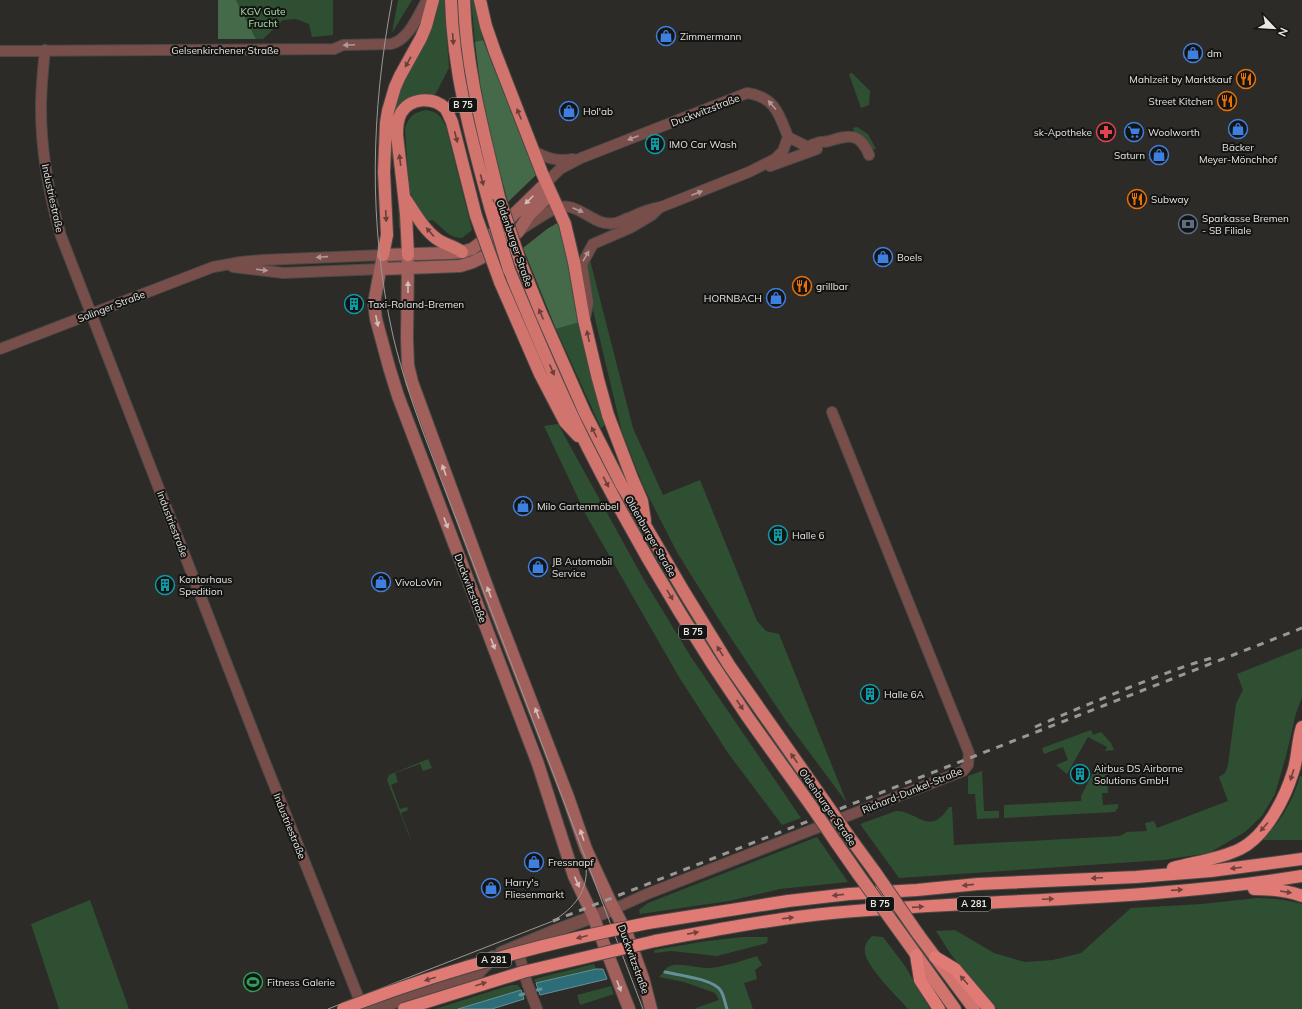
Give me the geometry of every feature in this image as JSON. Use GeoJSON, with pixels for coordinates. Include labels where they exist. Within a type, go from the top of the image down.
{"type":"FeatureCollection","features":[{"type":"Feature","properties":{"kind":"highway"},"geometry":{"type":"LineString","coordinates":[[383,255],[387,235],[384,172],[388,111],[398,81],[426,26],[433,0]]}},
{"type":"Feature","properties":{"kind":"highway","name":"Oldenburger Straße"},"geometry":{"type":"LineString","coordinates":[[451,0],[458,80],[469,130],[509,270],[541,347],[588,448],[654,568],[698,641],[748,716],[858,874],[956,1009]]}},
{"type":"Feature","properties":{"kind":"highway","name":"Oldenburger Straße"},"geometry":{"type":"LineString","coordinates":[[464,0],[471,76],[476,104],[499,197],[520,261],[584,413],[646,528],[729,665],[934,957],[974,1009]]}},
{"type":"Feature","properties":{"kind":"highway"},"geometry":{"type":"LineString","coordinates":[[480,0],[494,52],[548,188],[565,224],[574,262],[584,320],[608,416],[642,501],[646,528]]}},
{"type":"Feature","properties":{"kind":"highway"},"geometry":{"type":"LineString","coordinates":[[408,255],[405,199],[397,135],[398,123],[400,114],[413,102],[422,100],[432,101],[444,108],[452,122],[476,216],[500,282],[540,374],[565,422],[588,448]]}},
{"type":"Feature","properties":{"kind":"highway"},"geometry":{"type":"LineString","coordinates":[[405,199],[436,239],[446,245],[457,248],[462,252]]}},
{"type":"Feature","properties":{"kind":"highway"},"geometry":{"type":"LineString","coordinates":[[1136,876],[1226,855],[1242,848],[1257,836],[1273,817],[1285,794],[1294,771],[1302,727]]}},
{"type":"Feature","properties":{"kind":"highway","name":"A 281"},"geometry":{"type":"LineString","coordinates":[[343,1009],[417,982],[467,967],[604,932],[648,923],[788,900],[978,884],[1211,871],[1302,859]]}},
{"type":"Feature","properties":{"kind":"highway","name":"A 281"},"geometry":{"type":"LineString","coordinates":[[404,1009],[523,972],[655,941],[750,923],[832,913],[1198,889],[1302,876]]}},
{"type":"Feature","properties":{"kind":"highway"},"geometry":{"type":"LineString","coordinates":[[1198,889],[1270,889],[1295,893],[1302,896]]}},
{"type":"Feature","properties":{"kind":"highway"},"geometry":{"type":"LineString","coordinates":[[916,955],[920,980],[939,1009]]}},
{"type":"Feature","properties":{"kind":"highway"},"geometry":{"type":"LineString","coordinates":[[934,957],[955,969],[989,1009]]}},
{"type":"Feature","properties":{"kind":"main road","name":"Duckwitzstraße"},"geometry":{"type":"LineString","coordinates":[[408,269],[460,266],[473,262],[487,255],[518,232],[548,188]]}},
{"type":"Feature","properties":{"kind":"main road","name":"Duckwitzstraße"},"geometry":{"type":"LineString","coordinates":[[548,188],[499,229],[472,249],[462,252],[408,255],[408,365],[412,382],[495,608],[568,796],[586,849],[629,940],[643,978],[651,1009]]}},
{"type":"Feature","properties":{"kind":"main road","name":"Solinger Straße"},"geometry":{"type":"LineString","coordinates":[[383,255],[408,255]]}},
{"type":"Feature","properties":{"kind":"main road","name":"Duckwitzstraße"},"geometry":{"type":"LineString","coordinates":[[383,255],[374,304],[396,390],[533,750],[574,876],[593,916],[629,1009]]}},
{"type":"Feature","properties":{"kind":"main road","name":"Solinger Straße"},"geometry":{"type":"LineString","coordinates":[[381,268],[408,269]]}},
{"type":"Feature","properties":{"kind":"street","name":"Gelsenkirchener Straße"},"geometry":{"type":"LineString","coordinates":[[0,51],[334,49],[343,45],[384,44],[401,40],[427,0]]}},
{"type":"Feature","properties":{"kind":"street","name":"Industriestraße"},"geometry":{"type":"LineString","coordinates":[[45,50],[41,108],[46,170],[61,236],[363,1009]]}},
{"type":"Feature","properties":{"kind":"street","name":"Duckwitzstraße"},"geometry":{"type":"LineString","coordinates":[[548,188],[560,169],[581,158],[747,93],[757,95],[769,101],[776,109],[788,137]]}},
{"type":"Feature","properties":{"kind":"street"},"geometry":{"type":"LineString","coordinates":[[557,208],[575,208],[594,219],[605,223],[614,224],[649,209],[661,207],[749,172],[775,159],[783,151],[788,137],[808,147],[819,142],[827,142],[850,136],[859,139],[865,145],[869,155]]}},
{"type":"Feature","properties":{"kind":"street"},"geometry":{"type":"LineString","coordinates":[[749,172],[762,170],[820,147],[827,142]]}},
{"type":"Feature","properties":{"kind":"street","name":"Duckwitzstraße"},"geometry":{"type":"LineString","coordinates":[[533,150],[553,160],[562,161],[581,158]]}},
{"type":"Feature","properties":{"kind":"street"},"geometry":{"type":"LineString","coordinates":[[584,320],[588,303],[582,264],[593,244],[630,228],[652,216],[661,207]]}},
{"type":"Feature","properties":{"kind":"street","name":"Duckwitzstraße"},"geometry":{"type":"LineString","coordinates":[[518,232],[557,208]]}},
{"type":"Feature","properties":{"kind":"street","name":"Solinger Straße"},"geometry":{"type":"LineString","coordinates":[[0,349],[204,270],[242,262],[264,260],[383,255]]}},
{"type":"Feature","properties":{"kind":"street","name":"Solinger Straße"},"geometry":{"type":"LineString","coordinates":[[223,266],[283,273],[381,268]]}},
{"type":"Feature","properties":{"kind":"street","name":"Richard-Dunkel-Straße"},"geometry":{"type":"LineString","coordinates":[[614,909],[654,891],[964,771],[968,765],[969,754],[832,412]]}},
{"type":"Feature","properties":{"kind":"street"},"geometry":{"type":"LineString","coordinates":[[374,1009],[478,973],[494,956],[614,909]]}},
{"type":"Feature","properties":{"kind":"street"},"geometry":{"type":"LineString","coordinates":[[517,947],[537,1009]]}},
{"type":"Feature","properties":{"kind":"green space"},"geometry":{"type":"Polygon","coordinates":[[[218,0],[236,0],[256,39],[218,39],[218,0]]]}},
{"type":"Feature","properties":{"kind":"green space","name":"KGV Gute Frucht"},"geometry":{"type":"Polygon","coordinates":[[[236,0],[333,0],[333,35],[312,37],[309,24],[296,19],[283,20],[263,39],[256,39],[236,0]]]}},
{"type":"Feature","properties":{"kind":"green space"},"geometry":{"type":"Polygon","coordinates":[[[398,0],[412,0],[392,33],[398,0]]]}},
{"type":"Feature","properties":{"kind":"green space"},"geometry":{"type":"Polygon","coordinates":[[[439,0],[444,0],[449,68],[435,95],[422,94],[406,99],[398,108],[395,115],[402,228],[399,228],[398,193],[391,150],[392,120],[397,98],[402,86],[433,25],[439,0]]]}},
{"type":"Feature","properties":{"kind":"green space"},"geometry":{"type":"Polygon","coordinates":[[[471,0],[475,0],[483,40],[475,42],[471,0]]]}},
{"type":"Feature","properties":{"kind":"green space"},"geometry":{"type":"Polygon","coordinates":[[[483,40],[536,175],[508,202],[491,140],[480,83],[475,42],[483,40]]]}},
{"type":"Feature","properties":{"kind":"green space"},"geometry":{"type":"Polygon","coordinates":[[[852,73],[870,91],[869,105],[861,108],[849,74],[852,73]]]}},
{"type":"Feature","properties":{"kind":"green space"},"geometry":{"type":"Polygon","coordinates":[[[426,110],[439,115],[446,127],[472,230],[462,238],[457,238],[449,234],[432,220],[428,221],[413,200],[409,188],[405,129],[412,116],[418,112],[426,110]]]}},
{"type":"Feature","properties":{"kind":"green space"},"geometry":{"type":"Polygon","coordinates":[[[857,127],[868,134],[876,149],[872,150],[868,141],[855,133],[853,128],[857,127]]]}},
{"type":"Feature","properties":{"kind":"green space"},"geometry":{"type":"Polygon","coordinates":[[[559,222],[580,322],[556,329],[523,248],[547,229],[559,222]]]}},
{"type":"Feature","properties":{"kind":"green space"},"geometry":{"type":"Polygon","coordinates":[[[590,260],[633,428],[663,495],[700,480],[757,621],[766,631],[779,634],[847,803],[786,721],[723,626],[678,554],[644,488],[622,432],[601,344],[587,284],[586,271],[590,260]]]}},
{"type":"Feature","properties":{"kind":"green space"},"geometry":{"type":"Polygon","coordinates":[[[580,322],[592,381],[605,425],[601,428],[556,329],[580,322]]]}},
{"type":"Feature","properties":{"kind":"green space"},"geometry":{"type":"Polygon","coordinates":[[[558,424],[644,580],[691,657],[801,818],[782,825],[728,753],[679,677],[586,515],[544,426],[558,424]]]}},
{"type":"Feature","properties":{"kind":"green space"},"geometry":{"type":"Polygon","coordinates":[[[1302,648],[1302,697],[1296,713],[1275,794],[1262,816],[1245,832],[1209,853],[1163,860],[899,878],[860,824],[896,811],[910,814],[929,822],[935,821],[942,816],[949,807],[952,807],[954,845],[1120,836],[1127,832],[1147,831],[1145,823],[1154,821],[1157,828],[1228,801],[1219,777],[1225,773],[1228,765],[1236,704],[1243,690],[1237,674],[1302,648]]]}},
{"type":"Feature","properties":{"kind":"green space"},"geometry":{"type":"Polygon","coordinates":[[[1091,730],[1093,735],[1101,732],[1111,743],[1114,750],[1105,751],[1107,747],[1088,737],[1067,774],[1056,765],[1068,760],[1063,747],[1044,754],[1042,748],[1091,730]]]}},
{"type":"Feature","properties":{"kind":"green space"},"geometry":{"type":"Polygon","coordinates":[[[428,759],[432,768],[423,771],[420,764],[395,773],[398,782],[391,785],[400,809],[407,807],[408,810],[401,813],[411,839],[387,780],[389,775],[428,759]]]}},
{"type":"Feature","properties":{"kind":"green space"},"geometry":{"type":"Polygon","coordinates":[[[1098,763],[1107,763],[1108,793],[1102,793],[1103,805],[1118,804],[1118,808],[1115,812],[1004,818],[1004,805],[1081,801],[1081,796],[1098,763]]]}},
{"type":"Feature","properties":{"kind":"green space"},"geometry":{"type":"Polygon","coordinates":[[[982,771],[984,811],[999,811],[999,818],[977,819],[975,794],[968,794],[968,776],[982,771]]]}},
{"type":"Feature","properties":{"kind":"green space"},"geometry":{"type":"Polygon","coordinates":[[[1300,776],[1302,776],[1302,840],[1264,840],[1263,838],[1276,825],[1286,810],[1300,776]]]}},
{"type":"Feature","properties":{"kind":"green space"},"geometry":{"type":"Polygon","coordinates":[[[817,837],[848,882],[780,889],[729,901],[640,914],[639,910],[648,903],[817,837]]]}},
{"type":"Feature","properties":{"kind":"green space"},"geometry":{"type":"Polygon","coordinates":[[[1257,898],[1291,901],[1302,904],[1302,1009],[997,1009],[963,970],[936,931],[955,930],[994,953],[1025,962],[1053,960],[1081,953],[1131,908],[1202,904],[1257,898]]]}},
{"type":"Feature","properties":{"kind":"green space"},"geometry":{"type":"Polygon","coordinates":[[[90,900],[129,1009],[59,1009],[31,924],[90,900]]]}},
{"type":"Feature","properties":{"kind":"green space"},"geometry":{"type":"Polygon","coordinates":[[[872,936],[883,937],[905,966],[930,1009],[908,1009],[883,982],[871,966],[865,952],[866,945],[872,936]]]}},
{"type":"Feature","properties":{"kind":"green space"},"geometry":{"type":"Polygon","coordinates":[[[743,937],[768,937],[767,943],[717,956],[671,951],[655,953],[654,950],[707,941],[743,937]]]}},
{"type":"Feature","properties":{"kind":"green space"},"geometry":{"type":"Polygon","coordinates":[[[757,956],[762,965],[755,970],[757,979],[744,983],[753,1009],[697,1009],[696,1008],[719,1000],[715,993],[684,982],[659,977],[667,968],[674,965],[708,968],[733,964],[757,956]]]}},
{"type":"Feature","properties":{"kind":"green space"},"geometry":{"type":"Polygon","coordinates":[[[594,964],[596,969],[536,983],[534,980],[538,978],[594,964]]]}},
{"type":"Feature","properties":{"kind":"green space"},"geometry":{"type":"Polygon","coordinates":[[[511,985],[518,985],[521,990],[458,1009],[435,1009],[511,985]]]}},
{"type":"Feature","properties":{"kind":"green space"},"geometry":{"type":"Polygon","coordinates":[[[611,986],[614,994],[580,1005],[577,995],[611,986]]]}},
{"type":"Feature","properties":{"kind":"water"},"geometry":{"type":"Polygon","coordinates":[[[596,969],[603,969],[607,979],[540,995],[536,983],[596,969]]]}},
{"type":"Feature","properties":{"kind":"water"},"geometry":{"type":"Polygon","coordinates":[[[521,990],[524,999],[492,1009],[458,1009],[521,990]]]}},
{"type":"Feature","properties":{"kind":"waterway"},"geometry":{"type":"LineString","coordinates":[[665,972],[687,976],[711,983],[721,991],[727,1009]]}},
{"type":"Feature","properties":{"kind":"waterway"},"geometry":{"type":"LineString","coordinates":[[520,995],[541,989]]}},
{"type":"Feature","properties":{"kind":"tram line"},"geometry":{"type":"LineString","coordinates":[[392,0],[380,84],[376,126],[375,168],[379,252],[393,336],[405,378],[424,434],[643,1009]]}},
{"type":"Feature","properties":{"kind":"tram line"},"geometry":{"type":"LineString","coordinates":[[328,1009],[553,921],[561,916],[578,898],[585,882],[586,864]]}},
{"type":"Feature","properties":{"kind":"railway"},"geometry":{"type":"LineString","coordinates":[[553,921],[1302,628]]}},
{"type":"Feature","properties":{"kind":"railway"},"geometry":{"type":"LineString","coordinates":[[1035,727],[1149,680],[1212,658]]}},
{"type":"Feature","properties":{"kind":"place","name":"Zimmermann"},"geometry":{"type":"Point","coordinates":[666,36]}},
{"type":"Feature","properties":{"kind":"place","name":"dm"},"geometry":{"type":"Point","coordinates":[1193,53]}},
{"type":"Feature","properties":{"kind":"place","name":"Mahlzeit by Marktkauf"},"geometry":{"type":"Point","coordinates":[1246,79]}},
{"type":"Feature","properties":{"kind":"place","name":"Street Kitchen"},"geometry":{"type":"Point","coordinates":[1227,101]}},
{"type":"Feature","properties":{"kind":"place","name":"Hol'ab"},"geometry":{"type":"Point","coordinates":[569,111]}},
{"type":"Feature","properties":{"kind":"place","name":"Bäcker Meyer-Mönchhof"},"geometry":{"type":"Point","coordinates":[1238,129]}},
{"type":"Feature","properties":{"kind":"place","name":"sk-Apotheke"},"geometry":{"type":"Point","coordinates":[1106,132]}},
{"type":"Feature","properties":{"kind":"place","name":"Woolworth"},"geometry":{"type":"Point","coordinates":[1134,132]}},
{"type":"Feature","properties":{"kind":"place","name":"IMO Car Wash"},"geometry":{"type":"Point","coordinates":[655,144]}},
{"type":"Feature","properties":{"kind":"place","name":"Saturn"},"geometry":{"type":"Point","coordinates":[1159,155]}},
{"type":"Feature","properties":{"kind":"place","name":"Subway"},"geometry":{"type":"Point","coordinates":[1137,199]}},
{"type":"Feature","properties":{"kind":"place","name":"Sparkasse Bremen - SB Filiale"},"geometry":{"type":"Point","coordinates":[1188,224]}},
{"type":"Feature","properties":{"kind":"place","name":"Boels"},"geometry":{"type":"Point","coordinates":[883,257]}},
{"type":"Feature","properties":{"kind":"place","name":"grillbar"},"geometry":{"type":"Point","coordinates":[802,286]}},
{"type":"Feature","properties":{"kind":"place","name":"HORNBACH"},"geometry":{"type":"Point","coordinates":[776,298]}},
{"type":"Feature","properties":{"kind":"place","name":"Taxi-Roland-Bremen"},"geometry":{"type":"Point","coordinates":[354,304]}},
{"type":"Feature","properties":{"kind":"place","name":"Milo Gartenmöbel"},"geometry":{"type":"Point","coordinates":[523,506]}},
{"type":"Feature","properties":{"kind":"place","name":"Halle 6"},"geometry":{"type":"Point","coordinates":[778,535]}},
{"type":"Feature","properties":{"kind":"place","name":"JB Automobil Service"},"geometry":{"type":"Point","coordinates":[538,567]}},
{"type":"Feature","properties":{"kind":"place","name":"VivoLoVin"},"geometry":{"type":"Point","coordinates":[381,582]}},
{"type":"Feature","properties":{"kind":"place","name":"Kontorhaus Spedition"},"geometry":{"type":"Point","coordinates":[165,585]}},
{"type":"Feature","properties":{"kind":"place","name":"Halle 6A"},"geometry":{"type":"Point","coordinates":[870,694]}},
{"type":"Feature","properties":{"kind":"place","name":"Airbus DS Airborne Solutions GmbH"},"geometry":{"type":"Point","coordinates":[1080,774]}},
{"type":"Feature","properties":{"kind":"place","name":"Fressnapf"},"geometry":{"type":"Point","coordinates":[534,862]}},
{"type":"Feature","properties":{"kind":"place","name":"Harry's Fliesenmarkt"},"geometry":{"type":"Point","coordinates":[491,888]}},
{"type":"Feature","properties":{"kind":"place","name":"Fitness Galerie"},"geometry":{"type":"Point","coordinates":[253,982]}}]}
